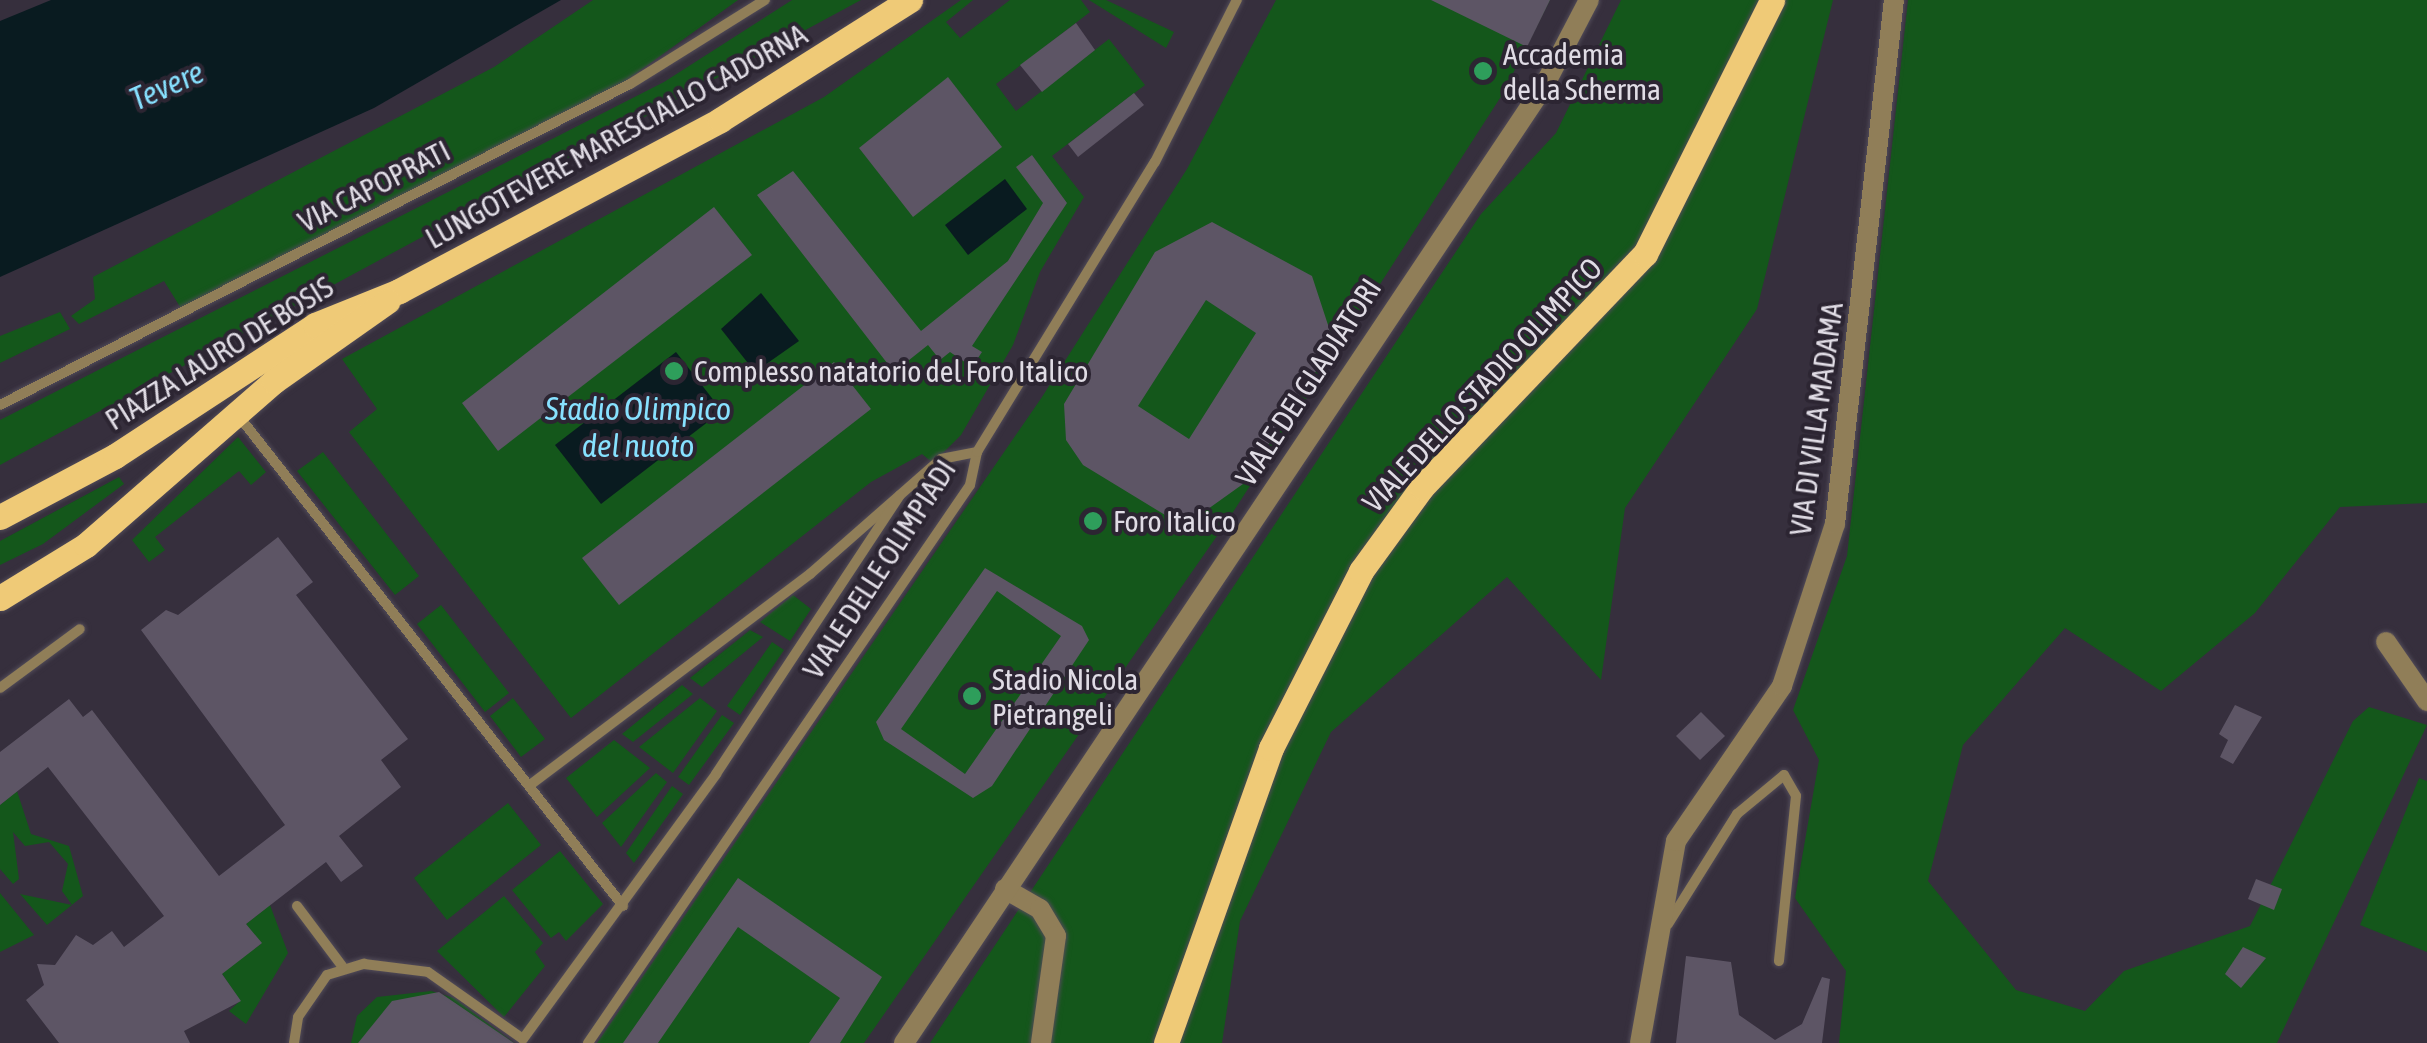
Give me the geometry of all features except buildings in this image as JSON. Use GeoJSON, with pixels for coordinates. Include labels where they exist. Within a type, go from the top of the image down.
{"type":"FeatureCollection","features":[{"type":"Feature","properties":{"kind":"main road","name":"LUNGOTEVERE MARESCIALLO CADORNA"},"geometry":{"type":"LineString","coordinates":[[399,291],[720,120],[910,0]]}},
{"type":"Feature","properties":{"kind":"main road","name":"VIALE DELLO STADIO OLIMPICO"},"geometry":{"type":"LineString","coordinates":[[1166,1043],[1271,748],[1362,571],[1422,487],[1645,254],[1772,0]]}},
{"type":"Feature","properties":{"kind":"main road","name":"PIAZZA LAURO DE BOSIS"},"geometry":{"type":"LineString","coordinates":[[0,598],[86,545],[236,412],[399,291]]}},
{"type":"Feature","properties":{"kind":"main road","name":"PIAZZA LAURO DE BOSIS"},"geometry":{"type":"LineString","coordinates":[[0,517],[115,456],[315,325],[399,291]]}},
{"type":"Feature","properties":{"kind":"street","name":"VIALE DEI GLADIATORI"},"geometry":{"type":"LineString","coordinates":[[904,1043],[1544,86],[1589,0]]}},
{"type":"Feature","properties":{"kind":"street","name":"VIA DI VILLA MADAMA"},"geometry":{"type":"LineString","coordinates":[[1640,1043],[1653,945],[1680,830],[1782,686],[1830,542],[1894,0]]}},
{"type":"Feature","properties":{"kind":"street"},"geometry":{"type":"LineString","coordinates":[[2386,642],[2427,701]]}},
{"type":"Feature","properties":{"kind":"street"},"geometry":{"type":"LineString","coordinates":[[1005,889],[1040,909],[1056,936],[1041,1043]]}},
{"type":"Feature","properties":{"kind":"lane","name":"VIA CAPOPRATI"},"geometry":{"type":"LineString","coordinates":[[0,405],[630,84],[765,0]]}},
{"type":"Feature","properties":{"kind":"lane","name":"VIALE DELLE OLIMPIADI"},"geometry":{"type":"LineString","coordinates":[[588,1043],[970,485],[977,452],[1155,162],[1237,0]]}},
{"type":"Feature","properties":{"kind":"lane"},"geometry":{"type":"LineString","coordinates":[[236,412],[624,906]]}},
{"type":"Feature","properties":{"kind":"lane"},"geometry":{"type":"LineString","coordinates":[[530,786],[946,456],[977,452]]}},
{"type":"Feature","properties":{"kind":"lane"},"geometry":{"type":"LineString","coordinates":[[297,906],[342,966],[428,972],[523,1040],[624,906],[900,495]]}},
{"type":"Feature","properties":{"kind":"lane"},"geometry":{"type":"LineString","coordinates":[[0,688],[80,629]]}},
{"type":"Feature","properties":{"kind":"lane"},"geometry":{"type":"LineString","coordinates":[[1653,945],[1737,814],[1784,775],[1796,789],[1779,961]]}},
{"type":"Feature","properties":{"kind":"lane"},"geometry":{"type":"LineString","coordinates":[[294,1043],[304,1006],[342,966]]}},
{"type":"Feature","properties":{"kind":"green space"},"geometry":{"type":"Polygon","coordinates":[[[593,0],[738,0],[620,85],[182,310],[164,281],[79,324],[71,316],[95,299],[93,277],[494,67],[593,0]]]}},
{"type":"Feature","properties":{"kind":"green space"},"geometry":{"type":"Polygon","coordinates":[[[792,0],[861,0],[0,465],[0,420],[664,82],[792,0]]]}},
{"type":"Feature","properties":{"kind":"green space","name":"Complesso natatorio del Foro Italico"},"geometry":{"type":"Polygon","coordinates":[[[961,0],[973,0],[946,22],[960,38],[1010,0],[1081,0],[1090,12],[996,84],[1016,111],[1109,39],[1145,85],[1052,156],[1084,197],[1040,272],[1013,345],[961,435],[933,463],[922,454],[871,482],[571,718],[349,432],[377,409],[342,359],[824,97],[961,0]]]}},
{"type":"Feature","properties":{"kind":"green space"},"geometry":{"type":"Polygon","coordinates":[[[1089,0],[1106,0],[1174,32],[1166,48],[1089,0]]]}},
{"type":"Feature","properties":{"kind":"green space","name":"Foro Italico"},"geometry":{"type":"Polygon","coordinates":[[[1276,0],[1550,0],[1502,95],[1226,523],[864,1043],[597,1043],[1042,397],[1187,169],[1276,0]]]}},
{"type":"Feature","properties":{"kind":"green space"},"geometry":{"type":"Polygon","coordinates":[[[1621,0],[1833,0],[1757,309],[1625,508],[1601,680],[1507,577],[1331,732],[1240,921],[1222,1043],[930,1043],[1481,214],[1556,133],[1621,0]]]}},
{"type":"Feature","properties":{"kind":"green space"},"geometry":{"type":"Polygon","coordinates":[[[1908,0],[2427,0],[2427,503],[2340,507],[2255,613],[2161,691],[2065,628],[1963,745],[1928,881],[2016,990],[2085,1011],[2124,971],[2250,926],[2353,721],[2369,707],[2427,725],[2277,1043],[1839,1043],[1846,971],[1795,898],[1819,760],[1793,710],[1847,556],[1908,0]]]}},
{"type":"Feature","properties":{"kind":"green space"},"geometry":{"type":"Polygon","coordinates":[[[60,312],[70,329],[0,363],[0,336],[60,312]]]}},
{"type":"Feature","properties":{"kind":"green space"},"geometry":{"type":"Polygon","coordinates":[[[238,437],[266,472],[251,485],[239,471],[155,537],[165,550],[149,562],[132,540],[238,437]]]}},
{"type":"Feature","properties":{"kind":"green space"},"geometry":{"type":"Polygon","coordinates":[[[323,452],[419,576],[395,595],[297,471],[323,452]]]}},
{"type":"Feature","properties":{"kind":"green space"},"geometry":{"type":"Polygon","coordinates":[[[119,477],[124,484],[43,544],[0,565],[0,541],[119,477]]]}},
{"type":"Feature","properties":{"kind":"green space"},"geometry":{"type":"Polygon","coordinates":[[[793,595],[811,609],[790,641],[760,622],[793,595]]]}},
{"type":"Feature","properties":{"kind":"green space"},"geometry":{"type":"Polygon","coordinates":[[[441,605],[509,693],[485,712],[417,624],[441,605]]]}},
{"type":"Feature","properties":{"kind":"green space"},"geometry":{"type":"Polygon","coordinates":[[[750,630],[763,637],[702,687],[690,678],[750,630]]]}},
{"type":"Feature","properties":{"kind":"green space"},"geometry":{"type":"Polygon","coordinates":[[[772,642],[784,650],[740,715],[727,706],[772,642]]]}},
{"type":"Feature","properties":{"kind":"green space"},"geometry":{"type":"Polygon","coordinates":[[[682,685],[693,694],[633,742],[622,734],[682,685]]]}},
{"type":"Feature","properties":{"kind":"green space"},"geometry":{"type":"Polygon","coordinates":[[[513,698],[545,739],[521,757],[490,716],[513,698]]]}},
{"type":"Feature","properties":{"kind":"green space"},"geometry":{"type":"Polygon","coordinates":[[[700,698],[717,711],[673,773],[639,747],[700,698]]]}},
{"type":"Feature","properties":{"kind":"green space"},"geometry":{"type":"Polygon","coordinates":[[[722,715],[734,723],[689,785],[678,777],[722,715]]]}},
{"type":"Feature","properties":{"kind":"green space"},"geometry":{"type":"Polygon","coordinates":[[[614,740],[650,768],[597,817],[566,778],[614,740]]]}},
{"type":"Feature","properties":{"kind":"green space"},"geometry":{"type":"Polygon","coordinates":[[[656,773],[667,782],[621,847],[602,823],[656,773]]]}},
{"type":"Feature","properties":{"kind":"green space"},"geometry":{"type":"Polygon","coordinates":[[[2419,778],[2427,781],[2427,952],[2360,925],[2419,778]]]}},
{"type":"Feature","properties":{"kind":"green space"},"geometry":{"type":"Polygon","coordinates":[[[672,786],[683,794],[634,863],[626,853],[672,786]]]}},
{"type":"Feature","properties":{"kind":"green space"},"geometry":{"type":"Polygon","coordinates":[[[17,791],[31,834],[69,846],[83,896],[72,905],[62,891],[68,864],[49,842],[25,846],[13,832],[19,879],[13,884],[0,869],[0,805],[17,791]]]}},
{"type":"Feature","properties":{"kind":"green space"},"geometry":{"type":"Polygon","coordinates":[[[508,803],[541,845],[447,920],[414,878],[508,803]]]}},
{"type":"Feature","properties":{"kind":"green space"},"geometry":{"type":"Polygon","coordinates":[[[560,851],[603,904],[566,941],[559,932],[551,938],[512,890],[560,851]]]}},
{"type":"Feature","properties":{"kind":"green space"},"geometry":{"type":"Polygon","coordinates":[[[0,893],[34,935],[0,952],[0,893]]]}},
{"type":"Feature","properties":{"kind":"green space"},"geometry":{"type":"Polygon","coordinates":[[[20,894],[72,905],[47,925],[20,894]]]}},
{"type":"Feature","properties":{"kind":"green space"},"geometry":{"type":"Polygon","coordinates":[[[504,896],[543,943],[535,952],[545,966],[504,1017],[437,951],[504,896]]]}},
{"type":"Feature","properties":{"kind":"green space"},"geometry":{"type":"Polygon","coordinates":[[[270,905],[288,953],[246,1024],[229,1011],[240,1001],[221,972],[261,944],[246,924],[270,905]]]}},
{"type":"Feature","properties":{"kind":"green space"},"geometry":{"type":"Polygon","coordinates":[[[431,991],[454,998],[514,1043],[351,1043],[357,1016],[377,997],[431,991]]]}},
{"type":"Feature","properties":{"kind":"water","name":"Tevere"},"geometry":{"type":"Polygon","coordinates":[[[51,0],[561,0],[374,108],[0,277],[0,21],[51,0]]]}},
{"type":"Feature","properties":{"kind":"water"},"geometry":{"type":"Polygon","coordinates":[[[1005,179],[1027,209],[968,255],[945,225],[1005,179]]]}},
{"type":"Feature","properties":{"kind":"water"},"geometry":{"type":"Polygon","coordinates":[[[761,293],[799,341],[755,372],[721,329],[761,293]]]}},
{"type":"Feature","properties":{"kind":"water","name":"Stadio Olimpico del nuoto"},"geometry":{"type":"Polygon","coordinates":[[[676,352],[722,411],[601,504],[555,445],[676,352]]]}},
{"type":"Feature","properties":{"kind":"place","name":"Accademia della Scherma"},"geometry":{"type":"Point","coordinates":[1483,71]}},
{"type":"Feature","properties":{"kind":"place","name":"Complesso natatorio del Foro Italico"},"geometry":{"type":"Point","coordinates":[674,371]}},
{"type":"Feature","properties":{"kind":"place","name":"Foro Italico"},"geometry":{"type":"Point","coordinates":[1093,521]}},
{"type":"Feature","properties":{"kind":"place","name":"Stadio Nicola Pietrangeli"},"geometry":{"type":"Point","coordinates":[972,696]}}]}
